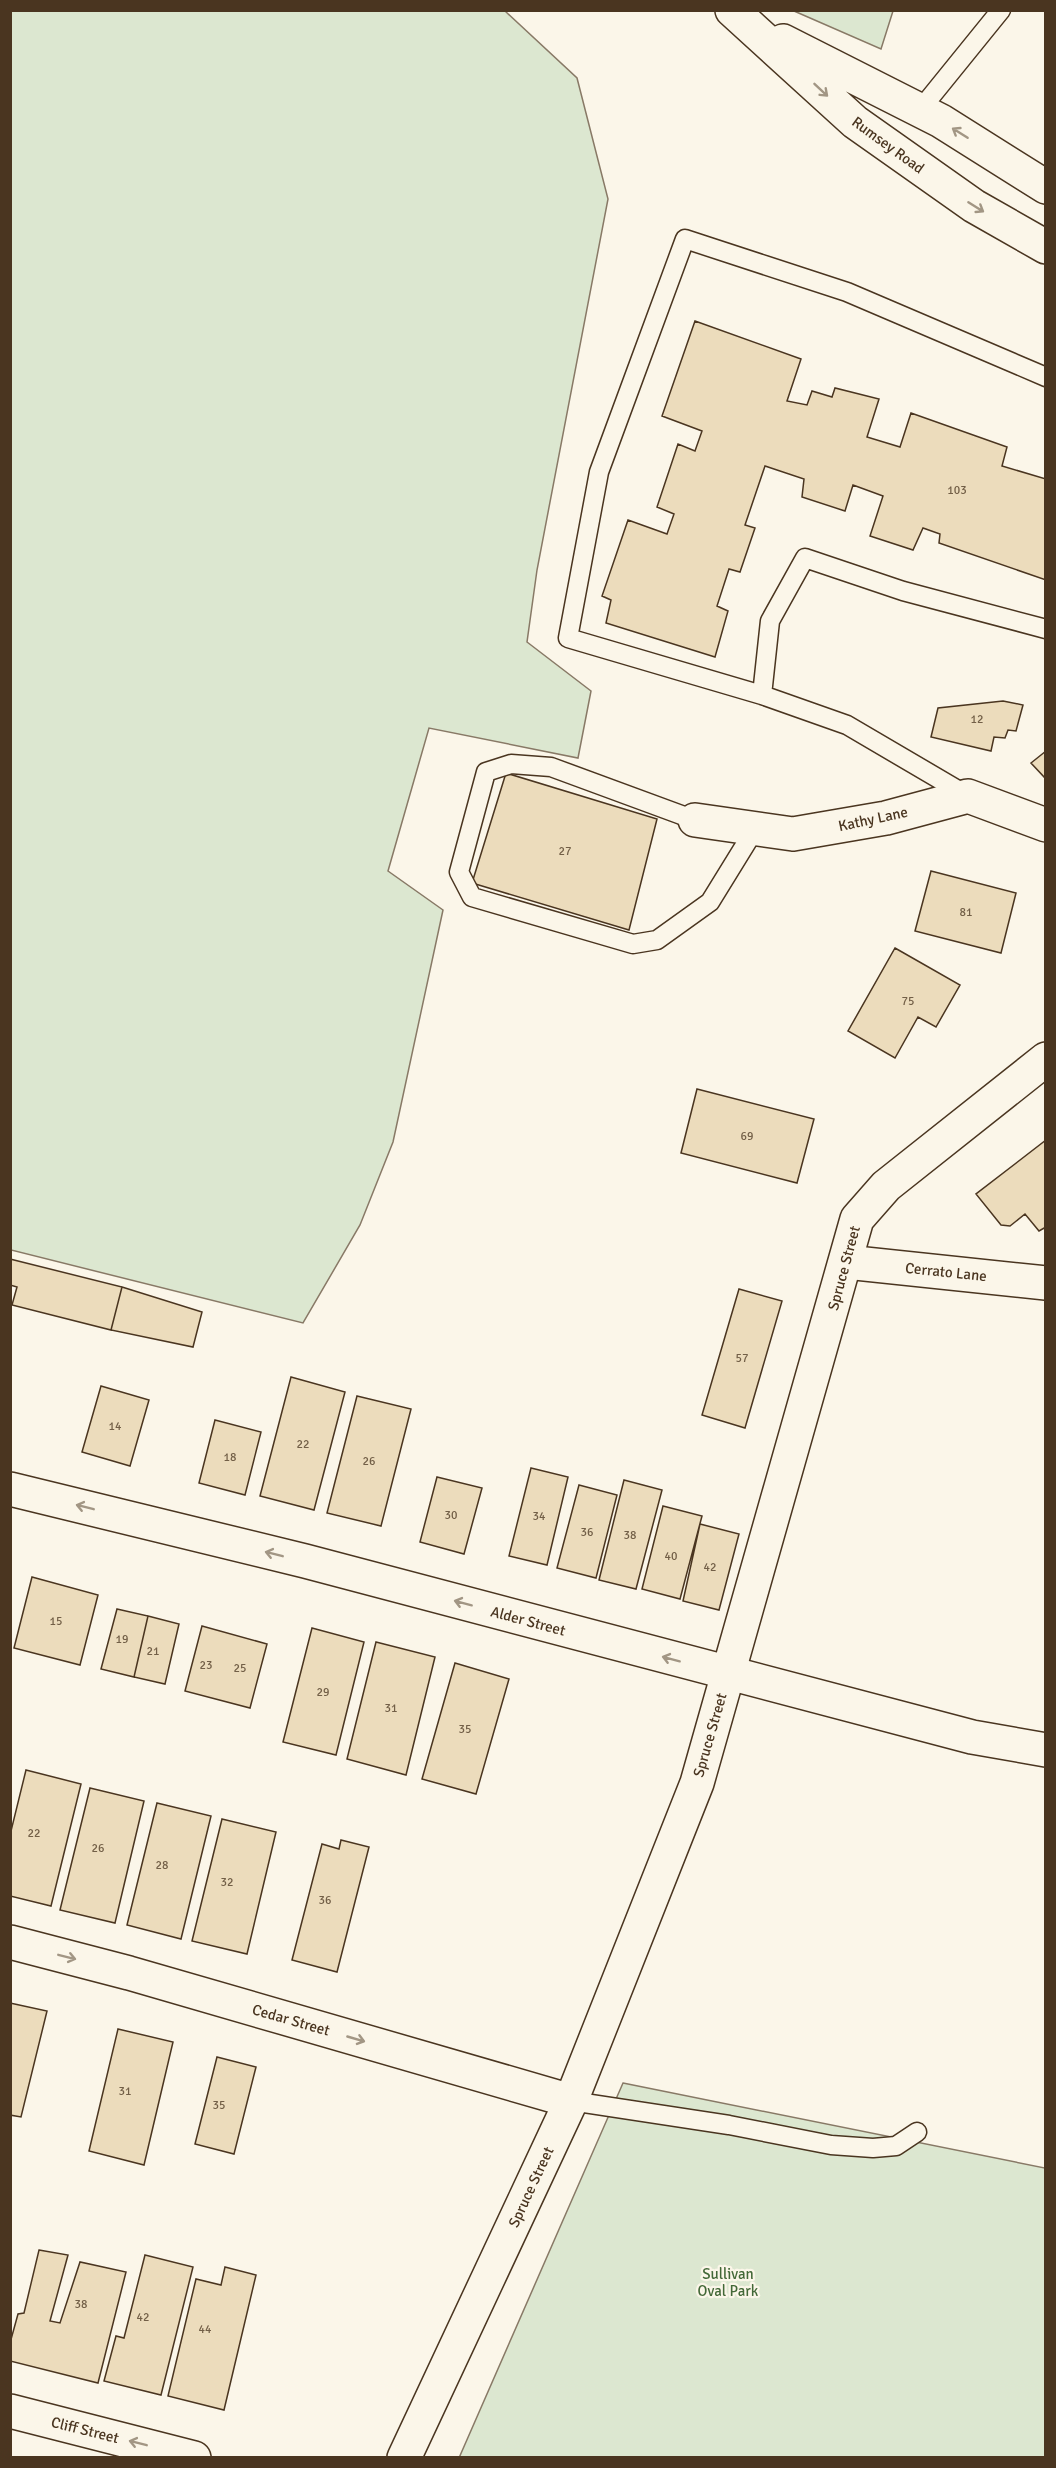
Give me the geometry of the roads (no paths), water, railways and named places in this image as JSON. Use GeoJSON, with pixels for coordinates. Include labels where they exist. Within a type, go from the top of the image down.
{"type":"FeatureCollection","features":[{"type":"Feature","properties":{"kind":"street","name":"Rumsey Road"},"geometry":{"type":"LineString","coordinates":[[739,16],[920,110],[1046,186]]}},
{"type":"Feature","properties":{"kind":"street","name":"Rumsey Road"},"geometry":{"type":"LineString","coordinates":[[739,16],[855,122],[974,206],[1046,247]]}},
{"type":"Feature","properties":{"kind":"street"},"geometry":{"type":"LineString","coordinates":[[968,796],[1046,825]]}},
{"type":"Feature","properties":{"kind":"street","name":"Kathy Lane"},"geometry":{"type":"LineString","coordinates":[[695,820],[793,834],[886,818],[968,796]]}},
{"type":"Feature","properties":{"kind":"street","name":"Spruce Street"},"geometry":{"type":"LineString","coordinates":[[404,2457],[571,2101],[697,1783],[857,1219],[886,1186],[1046,1059]]}},
{"type":"Feature","properties":{"kind":"street","name":"Cerrato Lane"},"geometry":{"type":"LineString","coordinates":[[846,1262],[1046,1283]]}},
{"type":"Feature","properties":{"kind":"street","name":"Alder Street"},"geometry":{"type":"LineString","coordinates":[[10,1489],[305,1562],[972,1737],[1046,1750]]}},
{"type":"Feature","properties":{"kind":"street","name":"Cedar Street"},"geometry":{"type":"LineString","coordinates":[[10,1942],[129,1972],[571,2101]]}},
{"type":"Feature","properties":{"kind":"street","name":"Cliff Street"},"geometry":{"type":"LineString","coordinates":[[10,2411],[194,2457]]}},
{"type":"Feature","properties":{"kind":"lane"},"geometry":{"type":"LineString","coordinates":[[920,110],[1001,10]]}},
{"type":"Feature","properties":{"kind":"lane"},"geometry":{"type":"LineString","coordinates":[[968,796],[847,725],[762,695],[568,638],[599,472],[685,239],[847,292],[1046,377]]}},
{"type":"Feature","properties":{"kind":"lane"},"geometry":{"type":"LineString","coordinates":[[762,695],[770,621],[804,558],[903,591],[1046,629]]}},
{"type":"Feature","properties":{"kind":"lane"},"geometry":{"type":"LineString","coordinates":[[695,820],[550,767],[511,764],[486,772],[459,872],[472,897],[633,944],[657,940],[710,902],[755,829]]}},
{"type":"Feature","properties":{"kind":"lane"},"geometry":{"type":"LineString","coordinates":[[571,2101],[729,2125],[831,2145],[873,2148],[896,2146],[917,2132]]}},
{"type":"Feature","properties":{"kind":"park label","name":"Sullivan Oval Park"},"geometry":{"type":"Point","coordinates":[728,2282]}}]}
